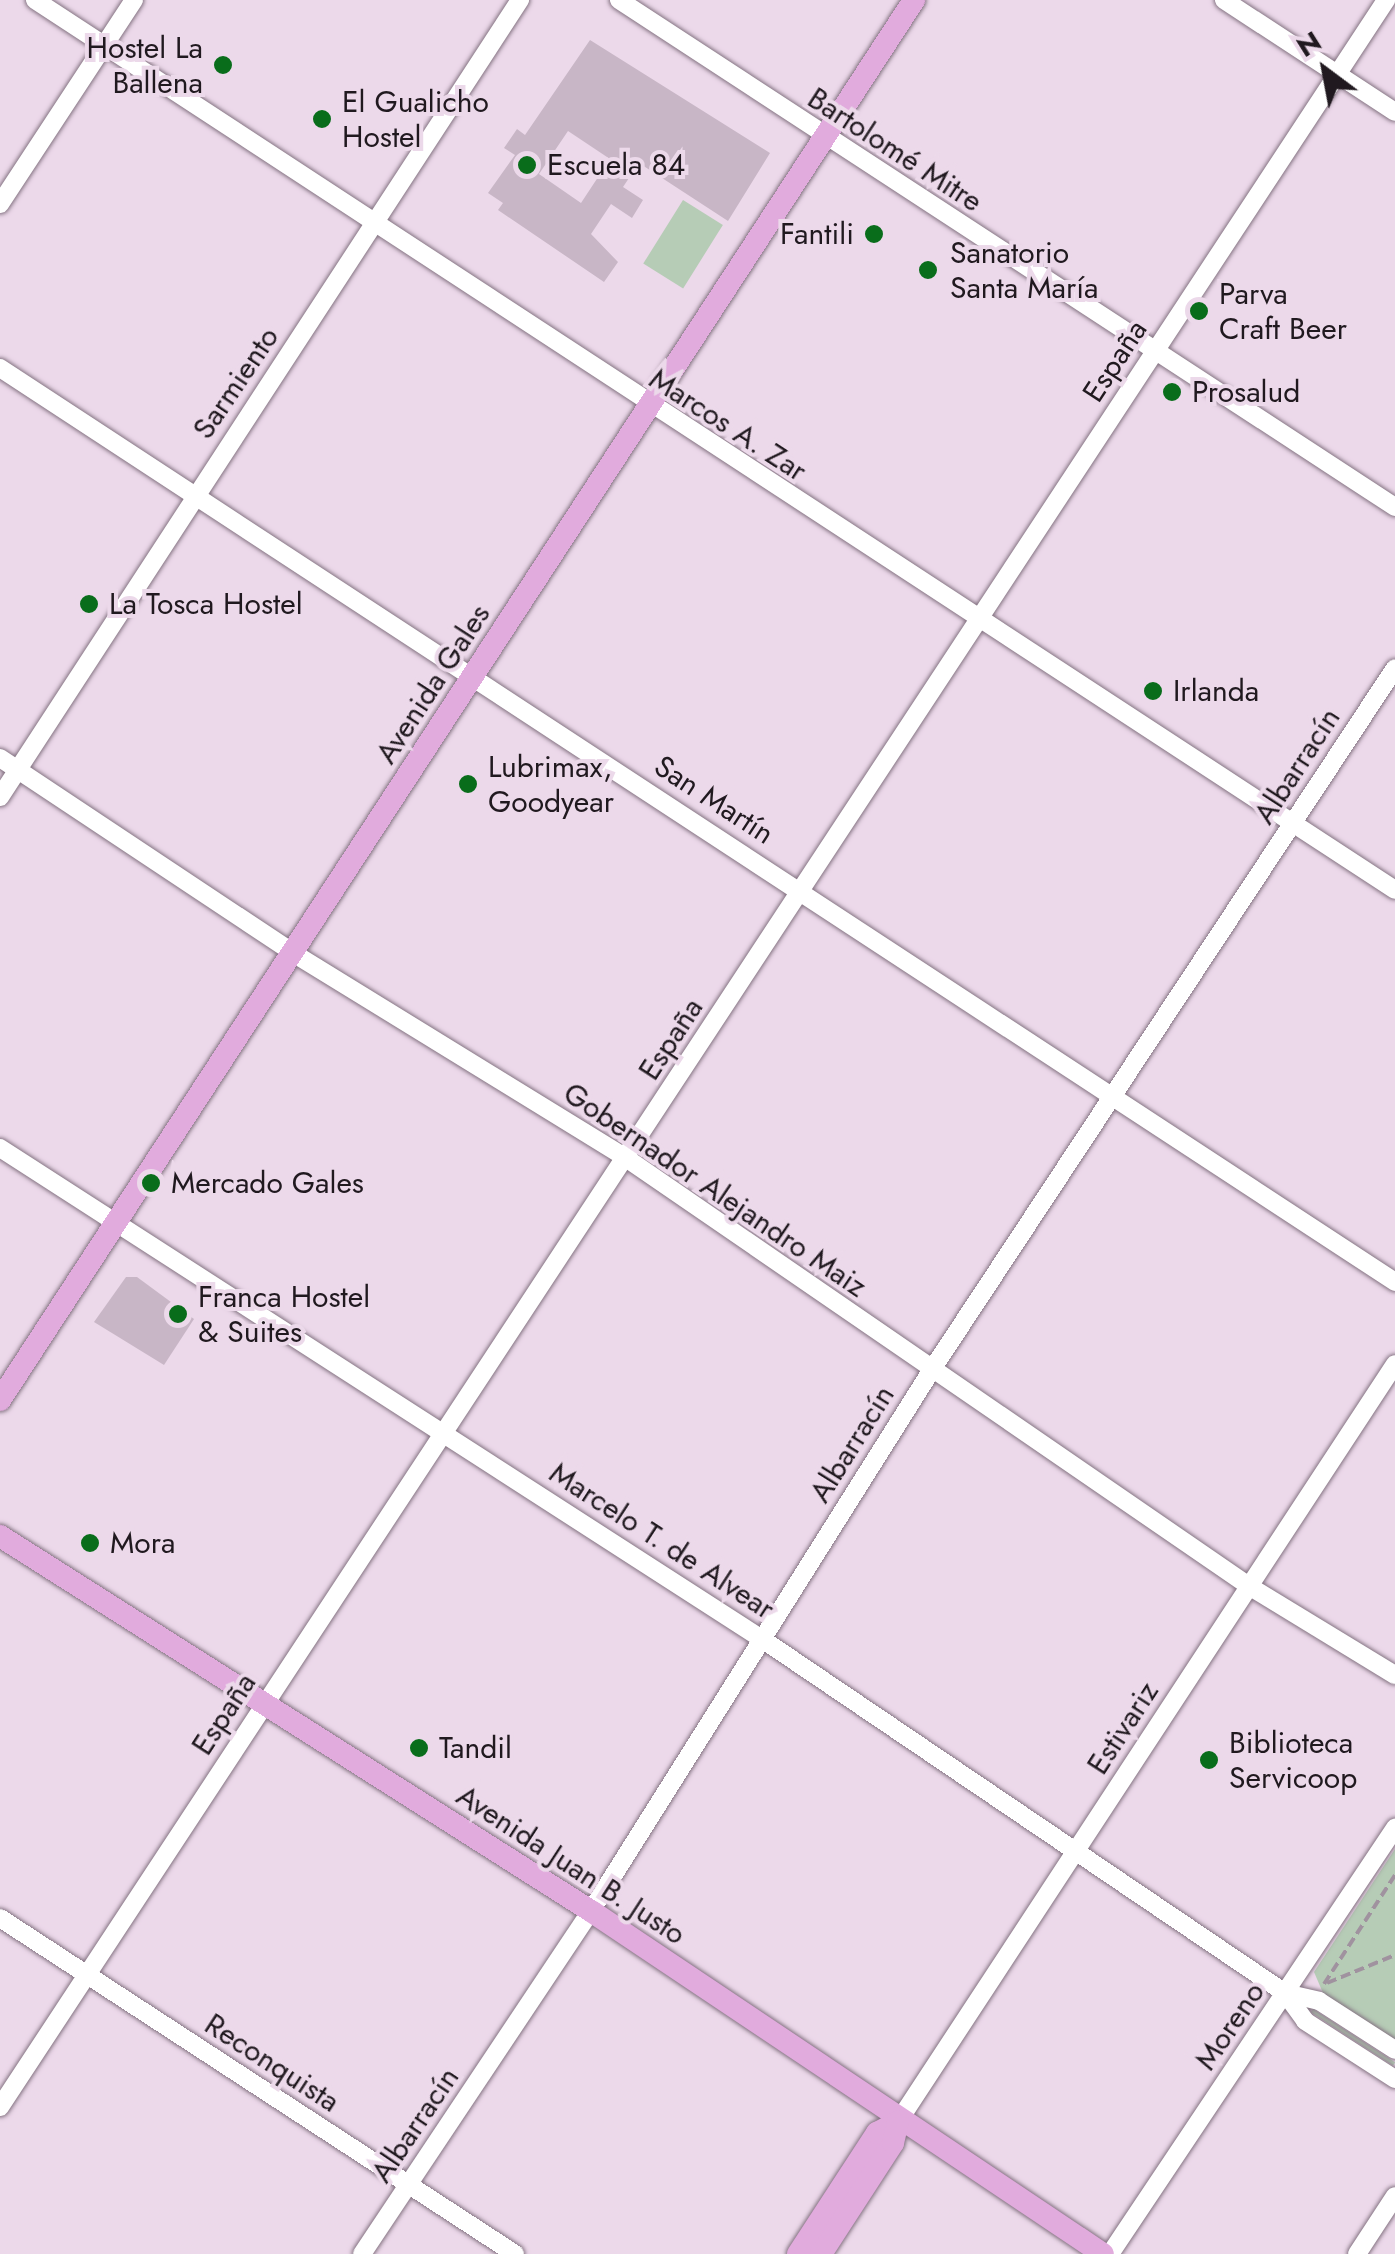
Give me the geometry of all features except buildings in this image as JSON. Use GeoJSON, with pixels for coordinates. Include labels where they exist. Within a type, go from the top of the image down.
{"type":"FeatureCollection","features":[{"type":"Feature","properties":{"kind":"main road","name":"Avenida Gales"},"geometry":{"type":"LineString","coordinates":[[0,1400],[9,1368],[116,1222],[651,409],[914,0]]}},
{"type":"Feature","properties":{"kind":"main road","name":"Avenida Juan B. Justo"},"geometry":{"type":"LineString","coordinates":[[0,1536],[591,1911],[898,2122],[1102,2254]]}},
{"type":"Feature","properties":{"kind":"main road","name":"Estivariz"},"geometry":{"type":"LineString","coordinates":[[798,2254],[877,2133],[898,2122]]}},
{"type":"Feature","properties":{"kind":"main road","name":"Estivariz"},"geometry":{"type":"LineString","coordinates":[[821,2254],[894,2143],[898,2122]]}},
{"type":"Feature","properties":{"kind":"street","name":"Marcos A. Zar"},"geometry":{"type":"LineString","coordinates":[[35,0],[651,409],[1294,820],[1395,890]]}},
{"type":"Feature","properties":{"kind":"street"},"geometry":{"type":"LineString","coordinates":[[0,204],[134,0]]}},
{"type":"Feature","properties":{"kind":"street","name":"Sarmiento"},"geometry":{"type":"LineString","coordinates":[[0,797],[520,0]]}},
{"type":"Feature","properties":{"kind":"street","name":"Bartolomé Mitre"},"geometry":{"type":"LineString","coordinates":[[618,0],[824,138],[1395,507]]}},
{"type":"Feature","properties":{"kind":"street"},"geometry":{"type":"LineString","coordinates":[[1224,0],[1395,112]]}},
{"type":"Feature","properties":{"kind":"street","name":"España"},"geometry":{"type":"LineString","coordinates":[[0,2106],[264,1702],[448,1432],[1156,351],[1334,72],[1386,0]]}},
{"type":"Feature","properties":{"kind":"street","name":"San Martín"},"geometry":{"type":"LineString","coordinates":[[0,368],[1395,1282]]}},
{"type":"Feature","properties":{"kind":"street","name":"Albarracín"},"geometry":{"type":"LineString","coordinates":[[362,2254],[591,1911],[931,1371],[1116,1098],[1395,668]]}},
{"type":"Feature","properties":{"kind":"street","name":"Gobernador Alejandro Maiz"},"geometry":{"type":"LineString","coordinates":[[0,758],[293,953],[626,1158],[1249,1586],[1395,1676]]}},
{"type":"Feature","properties":{"kind":"street","name":"Marcelo T. de Alvear"},"geometry":{"type":"LineString","coordinates":[[0,1148],[448,1432],[762,1639],[1285,1993],[1305,2022],[1395,2080]]}},
{"type":"Feature","properties":{"kind":"street","name":"Estivariz"},"geometry":{"type":"LineString","coordinates":[[898,2122],[1395,1364]]}},
{"type":"Feature","properties":{"kind":"street","name":"Moreno"},"geometry":{"type":"LineString","coordinates":[[1110,2254],[1395,1828]]}},
{"type":"Feature","properties":{"kind":"street","name":"Reconquista"},"geometry":{"type":"LineString","coordinates":[[0,1918],[515,2254]]}},
{"type":"Feature","properties":{"kind":"street","name":"Marcelo T. de Alvear"},"geometry":{"type":"LineString","coordinates":[[1285,1993],[1319,1992],[1395,2050]]}},
{"type":"Feature","properties":{"kind":"street"},"geometry":{"type":"LineString","coordinates":[[1357,2254],[1395,2196]]}},
{"type":"Feature","properties":{"kind":"path"},"geometry":{"type":"LineString","coordinates":[[1319,1992],[1395,1875]]}},
{"type":"Feature","properties":{"kind":"path"},"geometry":{"type":"LineString","coordinates":[[1319,1992],[1395,1955]]}},
{"type":"Feature","properties":{"kind":"green space"},"geometry":{"type":"Polygon","coordinates":[[[683,200],[723,225],[683,289],[643,264],[683,200]]]}},
{"type":"Feature","properties":{"kind":"green space"},"geometry":{"type":"Polygon","coordinates":[[[1395,1849],[1395,2040],[1323,1993],[1314,1972],[1395,1849]]]}},
{"type":"Feature","properties":{"kind":"green space"},"geometry":{"type":"Polygon","coordinates":[[[1313,2009],[1395,2062],[1393,2066],[1311,2012],[1313,2009]]]}},
{"type":"Feature","properties":{"kind":"place","name":"Hostel La Ballena"},"geometry":{"type":"Point","coordinates":[223,65]}},
{"type":"Feature","properties":{"kind":"place","name":"El Gualicho Hostel"},"geometry":{"type":"Point","coordinates":[322,119]}},
{"type":"Feature","properties":{"kind":"place","name":"Escuela 84"},"geometry":{"type":"Point","coordinates":[527,165]}},
{"type":"Feature","properties":{"kind":"place","name":"Fantili"},"geometry":{"type":"Point","coordinates":[874,234]}},
{"type":"Feature","properties":{"kind":"place","name":"Sanatorio Santa María"},"geometry":{"type":"Point","coordinates":[928,270]}},
{"type":"Feature","properties":{"kind":"place","name":"Parva Craft Beer"},"geometry":{"type":"Point","coordinates":[1199,311]}},
{"type":"Feature","properties":{"kind":"place","name":"Prosalud"},"geometry":{"type":"Point","coordinates":[1172,392]}},
{"type":"Feature","properties":{"kind":"place","name":"La Tosca Hostel"},"geometry":{"type":"Point","coordinates":[89,604]}},
{"type":"Feature","properties":{"kind":"place","name":"Irlanda"},"geometry":{"type":"Point","coordinates":[1153,691]}},
{"type":"Feature","properties":{"kind":"place","name":"Lubrimax, Goodyear"},"geometry":{"type":"Point","coordinates":[468,784]}},
{"type":"Feature","properties":{"kind":"place","name":"Mercado Gales"},"geometry":{"type":"Point","coordinates":[151,1183]}},
{"type":"Feature","properties":{"kind":"place","name":"Franca Hostel & Suites"},"geometry":{"type":"Point","coordinates":[178,1314]}},
{"type":"Feature","properties":{"kind":"place","name":"Mora"},"geometry":{"type":"Point","coordinates":[90,1543]}},
{"type":"Feature","properties":{"kind":"place","name":"Tandil"},"geometry":{"type":"Point","coordinates":[419,1748]}},
{"type":"Feature","properties":{"kind":"place","name":"Biblioteca Servicoop"},"geometry":{"type":"Point","coordinates":[1209,1760]}}]}
